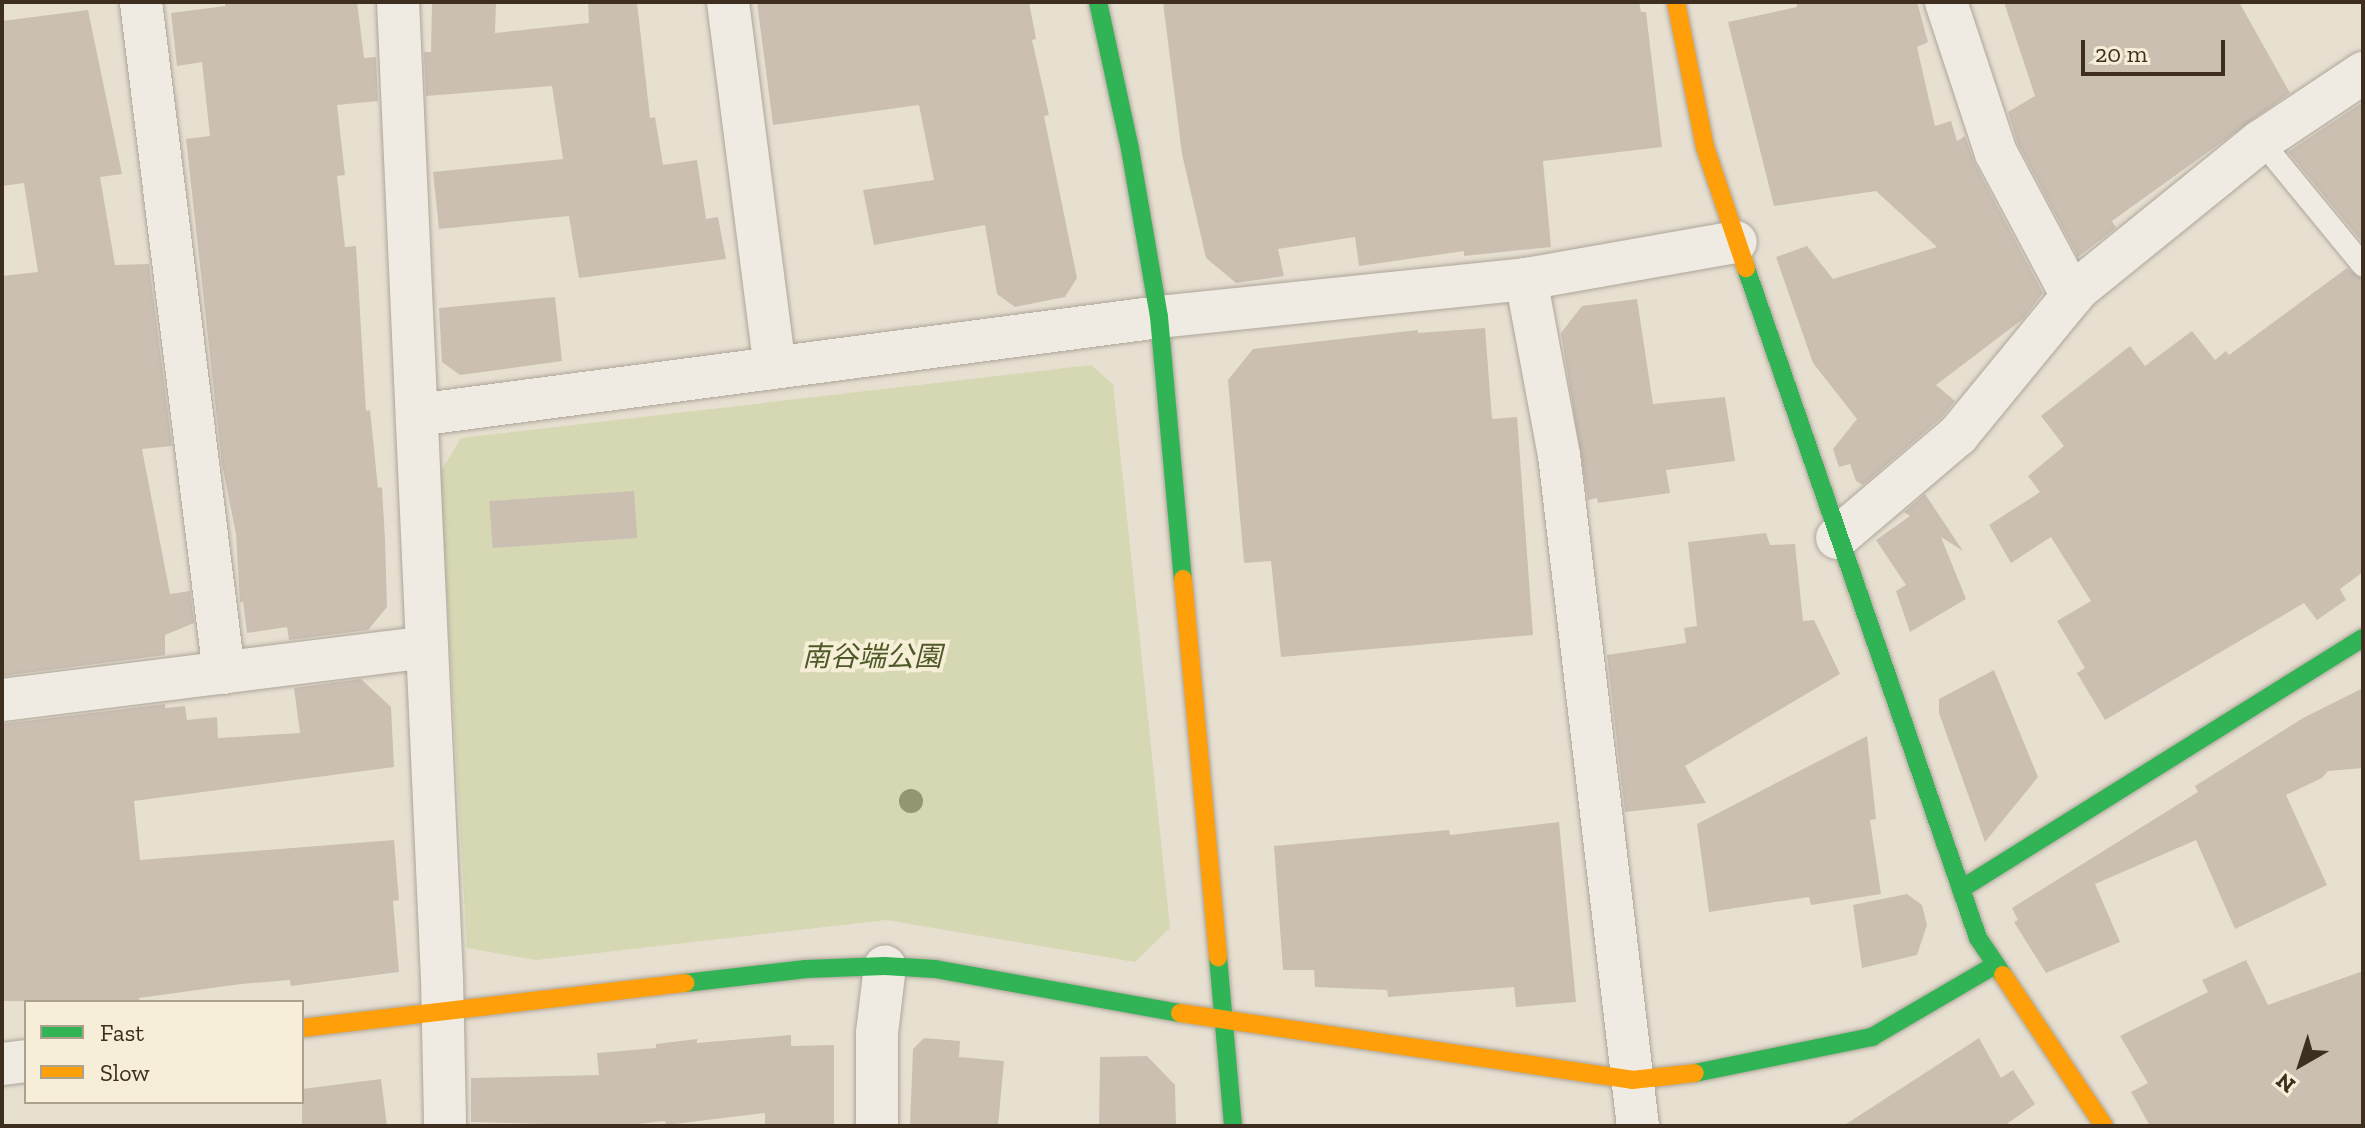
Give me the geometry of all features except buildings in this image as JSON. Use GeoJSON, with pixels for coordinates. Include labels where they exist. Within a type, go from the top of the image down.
{"type":"FeatureCollection","features":[{"type":"Feature","properties":{"kind":"street"},"geometry":{"type":"LineString","coordinates":[[141,2],[224,673]]}},
{"type":"Feature","properties":{"kind":"street"},"geometry":{"type":"LineString","coordinates":[[398,2],[443,1011],[445,1126]]}},
{"type":"Feature","properties":{"kind":"street"},"geometry":{"type":"LineString","coordinates":[[728,2],[775,367]]}},
{"type":"Feature","properties":{"kind":"street"},"geometry":{"type":"LineString","coordinates":[[1098,2],[1130,149],[1159,317],[1226,1021],[1233,1126]]}},
{"type":"Feature","properties":{"kind":"street"},"geometry":{"type":"LineString","coordinates":[[1676,2],[1705,147],[1837,538],[1978,938],[2104,1126]]}},
{"type":"Feature","properties":{"kind":"street"},"geometry":{"type":"LineString","coordinates":[[1946,2],[1996,153],[2072,296]]}},
{"type":"Feature","properties":{"kind":"street"},"geometry":{"type":"LineString","coordinates":[[1837,538],[1958,435],[2072,296],[2261,141],[2363,73]]}},
{"type":"Feature","properties":{"kind":"street"},"geometry":{"type":"LineString","coordinates":[[417,415],[1159,317],[1526,279],[1736,242]]}},
{"type":"Feature","properties":{"kind":"street"},"geometry":{"type":"LineString","coordinates":[[1526,279],[1559,455],[1638,1126]]}},
{"type":"Feature","properties":{"kind":"street"},"geometry":{"type":"LineString","coordinates":[[1961,889],[2363,638]]}},
{"type":"Feature","properties":{"kind":"street"},"geometry":{"type":"LineString","coordinates":[[2,700],[427,647]]}},
{"type":"Feature","properties":{"kind":"street"},"geometry":{"type":"LineString","coordinates":[[304,1028],[806,969],[885,966],[935,969],[1226,1021],[1632,1080],[1700,1072],[1872,1037],[1995,965]]}},
{"type":"Feature","properties":{"kind":"street"},"geometry":{"type":"LineString","coordinates":[[877,1126],[877,1033],[885,966]]}},
{"type":"Feature","properties":{"kind":"street"},"geometry":{"type":"LineString","coordinates":[[2,1064],[24,1061]]}},
{"type":"Feature","properties":{"kind":"lane"},"geometry":{"type":"LineString","coordinates":[[2261,141],[2363,265]]}},
{"type":"Feature","properties":{"kind":"green space","name":"南谷端公園"},"geometry":{"type":"Polygon","coordinates":[[[1091,365],[1113,384],[1170,928],[1135,962],[886,920],[536,960],[467,948],[440,473],[461,438],[1091,365]]]}},
{"type":"Feature","properties":{"kind":"traffic: fast"},"geometry":{"type":"LineString","coordinates":[[1098,2],[1130,149],[1159,317],[1183,579]]}},
{"type":"Feature","properties":{"kind":"traffic: fast"},"geometry":{"type":"LineString","coordinates":[[1746,268],[1978,938],[2003,975]]}},
{"type":"Feature","properties":{"kind":"traffic: fast"},"geometry":{"type":"LineString","coordinates":[[1961,889],[2363,638]]}},
{"type":"Feature","properties":{"kind":"traffic: fast"},"geometry":{"type":"LineString","coordinates":[[1218,957],[1233,1126]]}},
{"type":"Feature","properties":{"kind":"traffic: fast"},"geometry":{"type":"LineString","coordinates":[[1695,1073],[1872,1037],[1995,965]]}},
{"type":"Feature","properties":{"kind":"traffic: fast"},"geometry":{"type":"LineString","coordinates":[[685,983],[806,969],[885,966],[935,969],[1180,1013]]}},
{"type":"Feature","properties":{"kind":"traffic: slow"},"geometry":{"type":"LineString","coordinates":[[1676,2],[1705,147],[1746,268]]}},
{"type":"Feature","properties":{"kind":"traffic: slow"},"geometry":{"type":"LineString","coordinates":[[1183,579],[1218,957]]}},
{"type":"Feature","properties":{"kind":"traffic: slow"},"geometry":{"type":"LineString","coordinates":[[2003,975],[2104,1126]]}},
{"type":"Feature","properties":{"kind":"traffic: slow"},"geometry":{"type":"LineString","coordinates":[[304,1028],[685,983]]}},
{"type":"Feature","properties":{"kind":"traffic: slow"},"geometry":{"type":"LineString","coordinates":[[1180,1013],[1632,1080],[1695,1073]]}}]}
